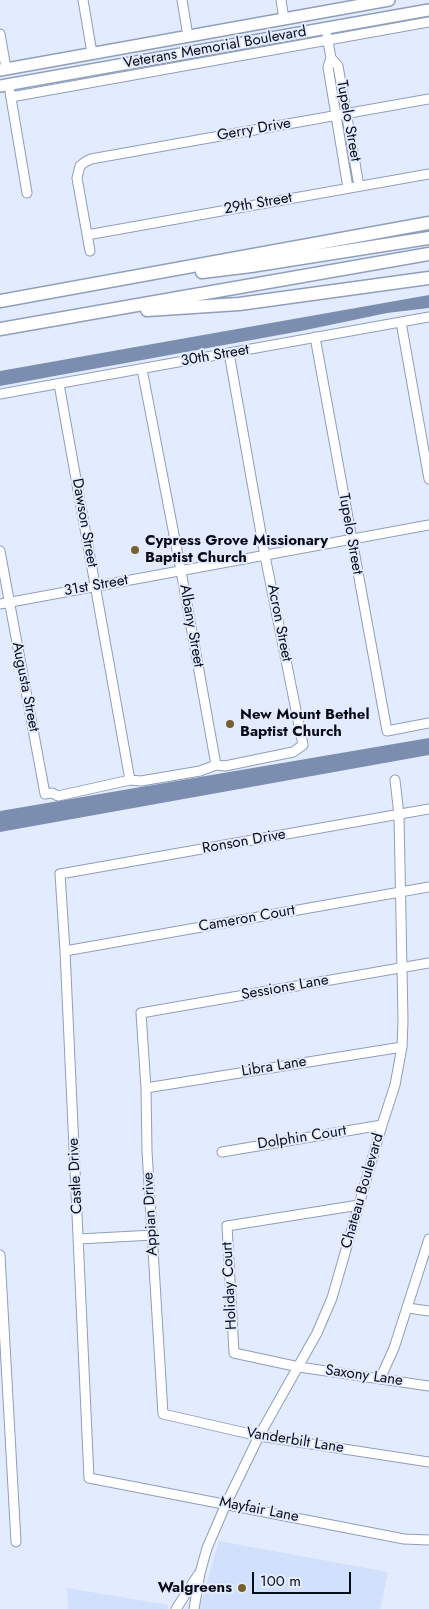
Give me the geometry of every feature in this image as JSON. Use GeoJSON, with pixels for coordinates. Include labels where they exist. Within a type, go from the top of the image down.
{"type":"FeatureCollection","features":[{"type":"Feature","properties":{"kind":"highway"},"geometry":{"type":"LineString","coordinates":[[0,300],[429,222]]}},
{"type":"Feature","properties":{"kind":"highway"},"geometry":{"type":"LineString","coordinates":[[97,283],[251,266],[429,238]]}},
{"type":"Feature","properties":{"kind":"highway"},"geometry":{"type":"LineString","coordinates":[[0,329],[429,254]]}},
{"type":"Feature","properties":{"kind":"highway"},"geometry":{"type":"LineString","coordinates":[[84,314],[239,304],[429,278]]}},
{"type":"Feature","properties":{"kind":"main road","name":"Veterans Memorial Boulevard"},"geometry":{"type":"LineString","coordinates":[[3,69],[369,2],[389,0]]}},
{"type":"Feature","properties":{"kind":"main road"},"geometry":{"type":"LineString","coordinates":[[367,21],[421,6],[427,0]]}},
{"type":"Feature","properties":{"kind":"main road","name":"Veterans Memorial Boulevard"},"geometry":{"type":"LineString","coordinates":[[10,84],[429,10]]}},
{"type":"Feature","properties":{"kind":"main road"},"geometry":{"type":"LineString","coordinates":[[234,45],[234,39],[238,32],[271,21]]}},
{"type":"Feature","properties":{"kind":"main road"},"geometry":{"type":"LineString","coordinates":[[167,56],[213,43],[217,31]]}},
{"type":"Feature","properties":{"kind":"main road"},"geometry":{"type":"LineString","coordinates":[[10,84],[75,66],[79,55]]}},
{"type":"Feature","properties":{"kind":"street"},"geometry":{"type":"LineString","coordinates":[[83,0],[92,53]]}},
{"type":"Feature","properties":{"kind":"street"},"geometry":{"type":"LineString","coordinates":[[182,0],[188,36]]}},
{"type":"Feature","properties":{"kind":"street"},"geometry":{"type":"LineString","coordinates":[[281,0],[284,19]]}},
{"type":"Feature","properties":{"kind":"street"},"geometry":{"type":"LineString","coordinates":[[11,97],[429,22]]}},
{"type":"Feature","properties":{"kind":"street","name":"Tupelo Street"},"geometry":{"type":"LineString","coordinates":[[325,28],[331,58],[328,67],[348,188]]}},
{"type":"Feature","properties":{"kind":"street"},"geometry":{"type":"LineString","coordinates":[[0,34],[3,69]]}},
{"type":"Feature","properties":{"kind":"street","name":"Tupelo Street"},"geometry":{"type":"LineString","coordinates":[[331,58],[338,66],[359,186]]}},
{"type":"Feature","properties":{"kind":"street"},"geometry":{"type":"LineString","coordinates":[[10,84],[27,193]]}},
{"type":"Feature","properties":{"kind":"street","name":"Gerry Drive"},"geometry":{"type":"LineString","coordinates":[[87,235],[77,178],[80,166],[92,160],[429,99]]}},
{"type":"Feature","properties":{"kind":"street","name":"29th Street"},"geometry":{"type":"LineString","coordinates":[[87,235],[429,174]]}},
{"type":"Feature","properties":{"kind":"street"},"geometry":{"type":"LineString","coordinates":[[87,235],[90,251]]}},
{"type":"Feature","properties":{"kind":"street","name":"30th Street"},"geometry":{"type":"LineString","coordinates":[[0,394],[429,316]]}},
{"type":"Feature","properties":{"kind":"street"},"geometry":{"type":"LineString","coordinates":[[401,322],[429,479]]}},
{"type":"Feature","properties":{"kind":"street","name":"Tupelo Street"},"geometry":{"type":"LineString","coordinates":[[314,337],[387,731],[429,723]]}},
{"type":"Feature","properties":{"kind":"street","name":"Acron Street"},"geometry":{"type":"LineString","coordinates":[[216,766],[225,766],[293,752],[303,745],[265,556],[229,353]]}},
{"type":"Feature","properties":{"kind":"street","name":"Albany Street"},"geometry":{"type":"LineString","coordinates":[[142,369],[216,766]]}},
{"type":"Feature","properties":{"kind":"street","name":"Dawson Street"},"geometry":{"type":"LineString","coordinates":[[59,384],[130,780]]}},
{"type":"Feature","properties":{"kind":"street","name":"31st Street"},"geometry":{"type":"LineString","coordinates":[[5,603],[429,525]]}},
{"type":"Feature","properties":{"kind":"street","name":"Augusta Street"},"geometry":{"type":"LineString","coordinates":[[0,551],[5,603],[45,794],[52,793],[58,796],[130,780]]}},
{"type":"Feature","properties":{"kind":"street"},"geometry":{"type":"LineString","coordinates":[[130,780],[141,781],[190,773],[216,766]]}},
{"type":"Feature","properties":{"kind":"street","name":"Chateau Boulevard"},"geometry":{"type":"LineString","coordinates":[[194,1609],[200,1573],[207,1548],[226,1504],[259,1436],[317,1333],[332,1298],[395,1086],[402,1047],[399,815],[395,780]]}},
{"type":"Feature","properties":{"kind":"street","name":"Ronson Drive"},"geometry":{"type":"LineString","coordinates":[[60,874],[429,809]]}},
{"type":"Feature","properties":{"kind":"street","name":"Castle Drive"},"geometry":{"type":"LineString","coordinates":[[60,874],[89,1478]]}},
{"type":"Feature","properties":{"kind":"street","name":"Cameron Court"},"geometry":{"type":"LineString","coordinates":[[65,950],[429,887]]}},
{"type":"Feature","properties":{"kind":"street","name":"Sessions Lane"},"geometry":{"type":"LineString","coordinates":[[141,1013],[429,963]]}},
{"type":"Feature","properties":{"kind":"street","name":"Appian Drive"},"geometry":{"type":"LineString","coordinates":[[141,1013],[146,1088],[147,1151],[163,1414]]}},
{"type":"Feature","properties":{"kind":"street","name":"Libra Lane"},"geometry":{"type":"LineString","coordinates":[[146,1088],[402,1047]]}},
{"type":"Feature","properties":{"kind":"street","name":"Dolphin Court"},"geometry":{"type":"LineString","coordinates":[[222,1152],[382,1125]]}},
{"type":"Feature","properties":{"kind":"street","name":"Holiday Court"},"geometry":{"type":"LineString","coordinates":[[299,1367],[234,1353],[227,1226],[359,1205]]}},
{"type":"Feature","properties":{"kind":"street"},"geometry":{"type":"LineString","coordinates":[[79,1239],[152,1235]]}},
{"type":"Feature","properties":{"kind":"street"},"geometry":{"type":"LineString","coordinates":[[380,1379],[394,1348],[408,1308],[429,1239]]}},
{"type":"Feature","properties":{"kind":"street"},"geometry":{"type":"LineString","coordinates":[[0,1255],[3,1381],[16,1542]]}},
{"type":"Feature","properties":{"kind":"street"},"geometry":{"type":"LineString","coordinates":[[408,1308],[429,1311]]}},
{"type":"Feature","properties":{"kind":"street","name":"Saxony Lane"},"geometry":{"type":"LineString","coordinates":[[299,1367],[429,1386]]}},
{"type":"Feature","properties":{"kind":"street","name":"Vanderbilt Lane"},"geometry":{"type":"LineString","coordinates":[[163,1414],[259,1436],[429,1462]]}},
{"type":"Feature","properties":{"kind":"street","name":"Mayfair Lane"},"geometry":{"type":"LineString","coordinates":[[89,1478],[404,1539],[429,1540]]}},
{"type":"Feature","properties":{"kind":"street","name":"Chateau Boulevard"},"geometry":{"type":"LineString","coordinates":[[176,1609],[200,1573]]}},
{"type":"Feature","properties":{"kind":"shaded area"},"geometry":{"type":"Polygon","coordinates":[[[429,295],[429,308],[387,313],[301,331],[0,386],[0,371],[429,295]]]}},
{"type":"Feature","properties":{"kind":"shaded area"},"geometry":{"type":"Polygon","coordinates":[[[429,738],[429,755],[0,832],[0,811],[429,738]]]}},
{"type":"Feature","properties":{"kind":"shaded area"},"geometry":{"type":"Polygon","coordinates":[[[219,1541],[388,1572],[380,1609],[199,1609],[219,1541]]]}},
{"type":"Feature","properties":{"kind":"shaded area"},"geometry":{"type":"Polygon","coordinates":[[[67,1588],[168,1605],[167,1609],[68,1609],[67,1588]]]}},
{"type":"Feature","properties":{"kind":"place","name":"Cypress Grove Missionary Baptist Church"},"geometry":{"type":"Point","coordinates":[135,550]}},
{"type":"Feature","properties":{"kind":"place","name":"New Mount Bethel Baptist Church"},"geometry":{"type":"Point","coordinates":[230,724]}},
{"type":"Feature","properties":{"kind":"place","name":"Walgreens"},"geometry":{"type":"Point","coordinates":[242,1588]}}]}
